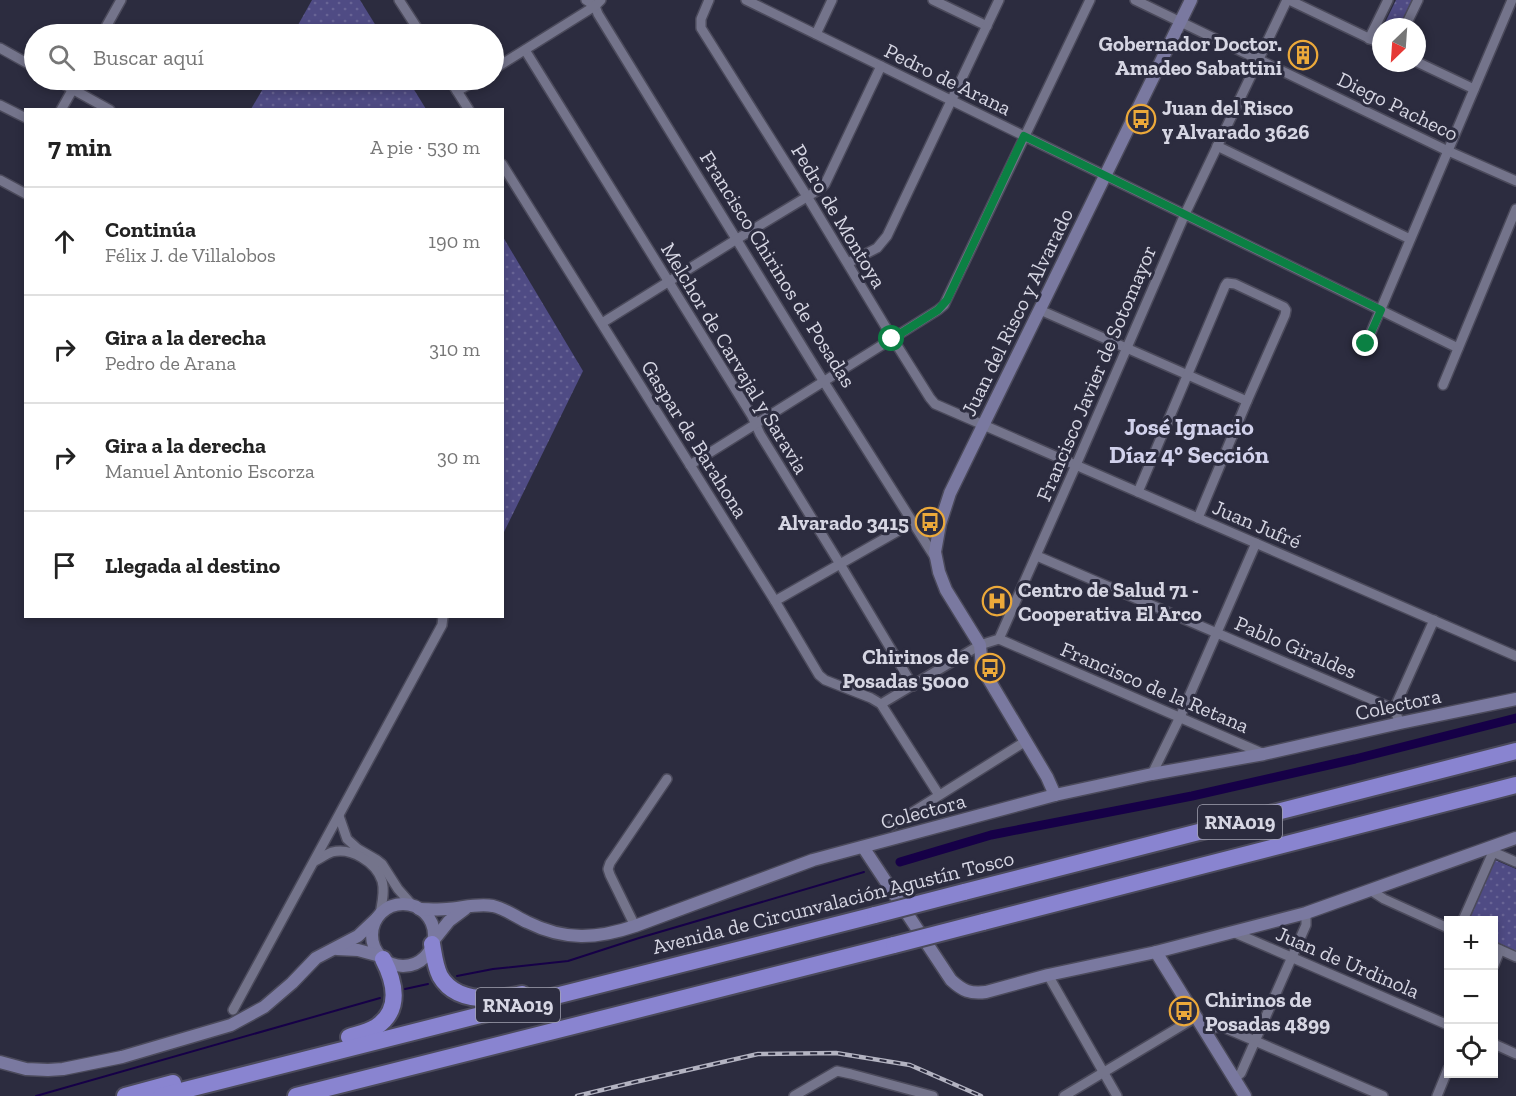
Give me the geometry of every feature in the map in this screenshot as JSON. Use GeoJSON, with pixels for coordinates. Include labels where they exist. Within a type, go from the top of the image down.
{"type":"FeatureCollection","features":[{"type":"Feature","properties":{"kind":"highway","name":"Avenida de Circunvalación Agustín Tosco"},"geometry":{"type":"LineString","coordinates":[[161,1096],[1516,751]]}},
{"type":"Feature","properties":{"kind":"highway","name":"RNA019"},"geometry":{"type":"LineString","coordinates":[[296,1096],[1516,785]]}},
{"type":"Feature","properties":{"kind":"highway"},"geometry":{"type":"LineString","coordinates":[[433,942],[436,965],[441,978],[459,993],[472,997],[505,997],[601,975],[658,970]]}},
{"type":"Feature","properties":{"kind":"highway"},"geometry":{"type":"LineString","coordinates":[[125,1096],[371,1030],[387,1017],[394,1000],[392,977],[382,958]]}},
{"type":"Feature","properties":{"kind":"main road","name":"Juan del Risco y Alvarado"},"geometry":{"type":"LineString","coordinates":[[980,645],[946,590],[936,559],[940,524],[950,493],[1191,0]]}},
{"type":"Feature","properties":{"kind":"main road"},"geometry":{"type":"LineString","coordinates":[[980,645],[982,668],[1047,777],[1055,795]]}},
{"type":"Feature","properties":{"kind":"main road","name":"Colectora"},"geometry":{"type":"LineString","coordinates":[[1516,699],[1264,754],[1152,774],[1055,795],[863,847],[951,980],[960,988],[976,993],[1156,952],[1306,913],[1491,849],[1516,838]]}},
{"type":"Feature","properties":{"kind":"main road"},"geometry":{"type":"LineString","coordinates":[[0,1062],[26,1069],[63,1069],[218,1030],[243,1020],[264,1007],[316,958],[358,936],[378,916],[395,905],[407,904],[416,907],[445,909],[486,905],[496,907],[547,930],[575,937],[593,936],[635,926],[813,860],[863,847]]}},
{"type":"Feature","properties":{"kind":"main road"},"geometry":{"type":"LineString","coordinates":[[333,949],[358,950],[396,965],[411,965],[424,958],[449,921],[468,906]]}},
{"type":"Feature","properties":{"kind":"main road"},"geometry":{"type":"LineString","coordinates":[[416,907],[432,925],[433,942]]}},
{"type":"Feature","properties":{"kind":"main road"},"geometry":{"type":"LineString","coordinates":[[378,916],[373,926],[372,940],[376,952],[382,958]]}},
{"type":"Feature","properties":{"kind":"main road"},"geometry":{"type":"LineString","coordinates":[[1156,952],[1245,1096]]}},
{"type":"Feature","properties":{"kind":"street"},"geometry":{"type":"LineString","coordinates":[[108,24],[121,0]]}},
{"type":"Feature","properties":{"kind":"street"},"geometry":{"type":"LineString","coordinates":[[399,0],[415,24]]}},
{"type":"Feature","properties":{"kind":"street","name":"Francisco Chirinos de Posadas"},"geometry":{"type":"LineString","coordinates":[[586,0],[598,3],[598,14],[824,382],[936,559]]}},
{"type":"Feature","properties":{"kind":"street","name":"Pedro de Montoya"},"geometry":{"type":"LineString","coordinates":[[710,0],[701,19],[701,28],[930,398],[935,404],[984,425]]}},
{"type":"Feature","properties":{"kind":"street","name":"Pedro de Arana"},"geometry":{"type":"LineString","coordinates":[[746,0],[759,3],[816,34],[1458,348]]}},
{"type":"Feature","properties":{"kind":"street"},"geometry":{"type":"LineString","coordinates":[[816,34],[832,0]]}},
{"type":"Feature","properties":{"kind":"street"},"geometry":{"type":"LineString","coordinates":[[933,0],[987,26]]}},
{"type":"Feature","properties":{"kind":"street"},"geometry":{"type":"LineString","coordinates":[[848,263],[877,248],[887,236],[999,0]]}},
{"type":"Feature","properties":{"kind":"street"},"geometry":{"type":"LineString","coordinates":[[690,465],[938,310],[947,300],[1090,0]]}},
{"type":"Feature","properties":{"kind":"street","name":"Diego Pacheco"},"geometry":{"type":"LineString","coordinates":[[1135,0],[1448,151],[1516,181]]}},
{"type":"Feature","properties":{"kind":"street"},"geometry":{"type":"LineString","coordinates":[[1288,0],[1372,40]]}},
{"type":"Feature","properties":{"kind":"street","name":"Francisco Javier de Sotomayor"},"geometry":{"type":"LineString","coordinates":[[999,639],[1185,214],[1288,0]]}},
{"type":"Feature","properties":{"kind":"street"},"geometry":{"type":"LineString","coordinates":[[1369,39],[1388,0]]}},
{"type":"Feature","properties":{"kind":"street"},"geometry":{"type":"LineString","coordinates":[[1409,18],[1418,0]]}},
{"type":"Feature","properties":{"kind":"street"},"geometry":{"type":"LineString","coordinates":[[1366,344],[1512,0]]}},
{"type":"Feature","properties":{"kind":"street"},"geometry":{"type":"LineString","coordinates":[[504,63],[598,3]]}},
{"type":"Feature","properties":{"kind":"street"},"geometry":{"type":"LineString","coordinates":[[0,48],[24,61]]}},
{"type":"Feature","properties":{"kind":"street","name":"Melchor de Carvajal y Saravia"},"geometry":{"type":"LineString","coordinates":[[525,50],[752,416],[760,434],[913,686]]}},
{"type":"Feature","properties":{"kind":"street"},"geometry":{"type":"LineString","coordinates":[[602,323],[820,189],[825,184],[881,66]]}},
{"type":"Feature","properties":{"kind":"street"},"geometry":{"type":"LineString","coordinates":[[1426,66],[1474,89]]}},
{"type":"Feature","properties":{"kind":"street"},"geometry":{"type":"LineString","coordinates":[[62,108],[72,90]]}},
{"type":"Feature","properties":{"kind":"street"},"geometry":{"type":"LineString","coordinates":[[75,90],[106,108]]}},
{"type":"Feature","properties":{"kind":"street"},"geometry":{"type":"LineString","coordinates":[[457,91],[468,108]]}},
{"type":"Feature","properties":{"kind":"street"},"geometry":{"type":"LineString","coordinates":[[0,105],[24,117]]}},
{"type":"Feature","properties":{"kind":"street"},"geometry":{"type":"LineString","coordinates":[[1217,146],[1410,239]]}},
{"type":"Feature","properties":{"kind":"street","name":"Gaspar de Barahona"},"geometry":{"type":"LineString","coordinates":[[504,167],[819,675],[825,680],[881,704]]}},
{"type":"Feature","properties":{"kind":"street"},"geometry":{"type":"LineString","coordinates":[[0,180],[24,193]]}},
{"type":"Feature","properties":{"kind":"street"},"geometry":{"type":"LineString","coordinates":[[1443,385],[1516,209]]}},
{"type":"Feature","properties":{"kind":"street"},"geometry":{"type":"LineString","coordinates":[[1138,492],[1225,286],[1227,283],[1234,284],[1286,310],[1198,518]]}},
{"type":"Feature","properties":{"kind":"street"},"geometry":{"type":"LineString","coordinates":[[1040,309],[1247,400]]}},
{"type":"Feature","properties":{"kind":"street","name":"Juan Jufré"},"geometry":{"type":"LineString","coordinates":[[984,425],[1516,656]]}},
{"type":"Feature","properties":{"kind":"street"},"geometry":{"type":"LineString","coordinates":[[775,601],[912,523]]}},
{"type":"Feature","properties":{"kind":"street"},"geometry":{"type":"LineString","coordinates":[[1152,774],[1180,717],[1256,543]]}},
{"type":"Feature","properties":{"kind":"street","name":"Pablo Giraldes"},"geometry":{"type":"LineString","coordinates":[[1037,556],[1394,709]]}},
{"type":"Feature","properties":{"kind":"street"},"geometry":{"type":"LineString","coordinates":[[233,1010],[442,624],[443,618]]}},
{"type":"Feature","properties":{"kind":"street"},"geometry":{"type":"LineString","coordinates":[[1400,723],[1394,709],[1434,621]]}},
{"type":"Feature","properties":{"kind":"street"},"geometry":{"type":"LineString","coordinates":[[939,795],[881,704],[980,645],[999,639]]}},
{"type":"Feature","properties":{"kind":"street","name":"Francisco de la Retana"},"geometry":{"type":"LineString","coordinates":[[999,639],[1264,754]]}},
{"type":"Feature","properties":{"kind":"street"},"geometry":{"type":"LineString","coordinates":[[892,825],[1026,741]]}},
{"type":"Feature","properties":{"kind":"street"},"geometry":{"type":"LineString","coordinates":[[635,926],[610,875],[610,863],[667,779]]}},
{"type":"Feature","properties":{"kind":"street"},"geometry":{"type":"LineString","coordinates":[[339,816],[347,839],[382,864],[398,889],[416,907]]}},
{"type":"Feature","properties":{"kind":"street"},"geometry":{"type":"LineString","coordinates":[[1465,916],[1491,849],[1516,862]]}},
{"type":"Feature","properties":{"kind":"street"},"geometry":{"type":"LineString","coordinates":[[315,861],[333,852],[353,854],[368,861],[381,878],[383,893],[378,916]]}},
{"type":"Feature","properties":{"kind":"street"},"geometry":{"type":"LineString","coordinates":[[1370,890],[1384,899],[1444,926]]}},
{"type":"Feature","properties":{"kind":"street"},"geometry":{"type":"LineString","coordinates":[[1234,1080],[1241,1073],[1306,925],[1306,913]]}},
{"type":"Feature","properties":{"kind":"street","name":"Juan de Urdinola"},"geometry":{"type":"LineString","coordinates":[[1233,932],[1447,1024]]}},
{"type":"Feature","properties":{"kind":"street"},"geometry":{"type":"LineString","coordinates":[[1498,949],[1516,957]]}},
{"type":"Feature","properties":{"kind":"street"},"geometry":{"type":"LineString","coordinates":[[1048,975],[1117,1096]]}},
{"type":"Feature","properties":{"kind":"street"},"geometry":{"type":"LineString","coordinates":[[1064,1096],[1196,1017]]}},
{"type":"Feature","properties":{"kind":"street"},"geometry":{"type":"LineString","coordinates":[[1205,1032],[1219,1027],[1383,1096]]}},
{"type":"Feature","properties":{"kind":"street"},"geometry":{"type":"LineString","coordinates":[[1498,1046],[1516,1054]]}},
{"type":"Feature","properties":{"kind":"street"},"geometry":{"type":"LineString","coordinates":[[794,1096],[837,1071],[933,1096]]}},
{"type":"Feature","properties":{"kind":"street"},"geometry":{"type":"LineString","coordinates":[[1437,1096],[1445,1078]]}},
{"type":"Feature","properties":{"kind":"shaded area"},"geometry":{"type":"Polygon","coordinates":[[[312,0],[360,0],[375,24],[299,24],[312,0]]]}},
{"type":"Feature","properties":{"kind":"shaded area"},"geometry":{"type":"Polygon","coordinates":[[[1396,0],[1412,0],[1403,18],[1387,18],[1396,0]]]}},
{"type":"Feature","properties":{"kind":"shaded area"},"geometry":{"type":"Polygon","coordinates":[[[262,90],[414,90],[425,108],[252,108],[262,90]]]}},
{"type":"Feature","properties":{"kind":"shaded area"},"geometry":{"type":"Polygon","coordinates":[[[504,239],[583,371],[504,532],[504,239]]]}},
{"type":"Feature","properties":{"kind":"shaded area"},"geometry":{"type":"Polygon","coordinates":[[[1495,860],[1516,869],[1516,951],[1498,943],[1498,916],[1471,916],[1495,860]]]}},
{"type":"Feature","properties":{"kind":"waterway"},"geometry":{"type":"LineString","coordinates":[[900,862],[991,835],[1192,796],[1355,759],[1516,718]]}},
{"type":"Feature","properties":{"kind":"waterway"},"geometry":{"type":"LineString","coordinates":[[457,976],[493,969],[568,961],[864,872]]}},
{"type":"Feature","properties":{"kind":"waterway"},"geometry":{"type":"LineString","coordinates":[[405,989],[428,984]]}},
{"type":"Feature","properties":{"kind":"waterway"},"geometry":{"type":"LineString","coordinates":[[36,1096],[380,998]]}},
{"type":"Feature","properties":{"kind":"railway"},"geometry":{"type":"LineString","coordinates":[[577,1096],[758,1054],[836,1053],[910,1065],[981,1096]]}},
{"type":"Feature","properties":{"kind":"place","name":"Gobernador Doctor. Amadeo Sabattini"},"geometry":{"type":"Point","coordinates":[1303,55]}},
{"type":"Feature","properties":{"kind":"place","name":"Juan del Risco y Alvarado 3626"},"geometry":{"type":"Point","coordinates":[1141,119]}},
{"type":"Feature","properties":{"kind":"place","name":"Alvarado 3415"},"geometry":{"type":"Point","coordinates":[930,522]}},
{"type":"Feature","properties":{"kind":"place","name":"Centro de Salud 71 - Cooperativa El Arco"},"geometry":{"type":"Point","coordinates":[997,601]}},
{"type":"Feature","properties":{"kind":"place","name":"Chirinos de Posadas 5000"},"geometry":{"type":"Point","coordinates":[990,668]}},
{"type":"Feature","properties":{"kind":"place","name":"Chirinos de Posadas 4899"},"geometry":{"type":"Point","coordinates":[1184,1011]}},
{"type":"Feature","properties":{"kind":"district","name":"José Ignacio Díaz 4° Sección"},"geometry":{"type":"Point","coordinates":[1189,440]}},
{"type":"Feature","properties":{"kind":"route"},"geometry":{"type":"LineString","coordinates":[[892,339],[944,305],[1024,136],[1381,310],[1366,344]]}}]}
